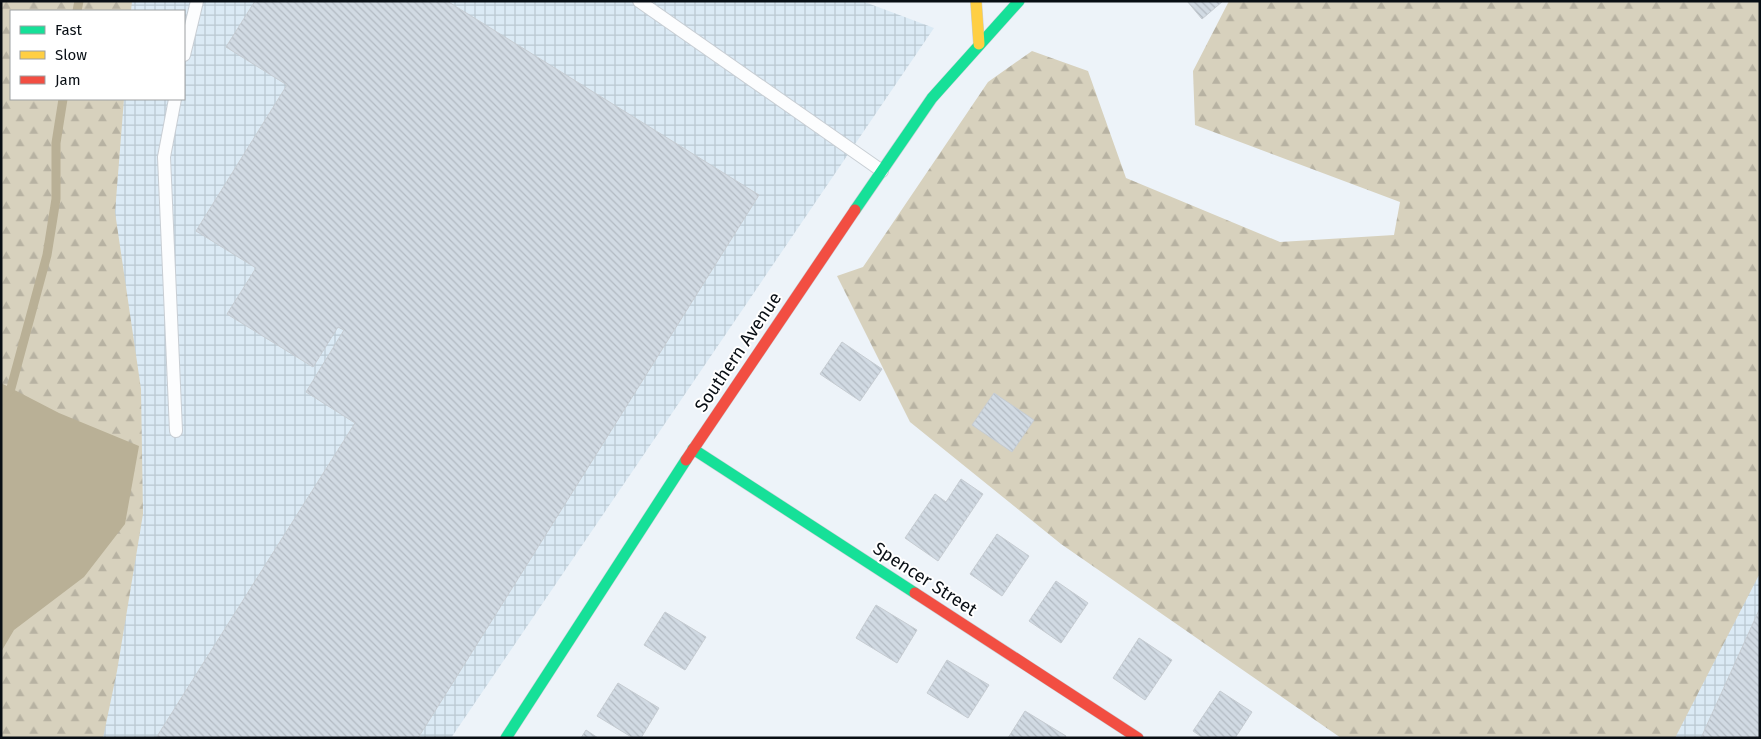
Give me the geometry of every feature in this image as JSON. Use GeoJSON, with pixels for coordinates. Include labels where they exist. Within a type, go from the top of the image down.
{"type":"FeatureCollection","features":[{"type":"Feature","properties":{"kind":"main road"},"geometry":{"type":"LineString","coordinates":[[976,1],[979,44]]}},
{"type":"Feature","properties":{"kind":"main road","name":"Southern Avenue"},"geometry":{"type":"LineString","coordinates":[[506,738],[693,449],[932,98],[1019,1]]}},
{"type":"Feature","properties":{"kind":"main road","name":"Spencer Street"},"geometry":{"type":"LineString","coordinates":[[693,449],[1138,738]]}},
{"type":"Feature","properties":{"kind":"lane"},"geometry":{"type":"LineString","coordinates":[[185,50],[197,1]]}},
{"type":"Feature","properties":{"kind":"lane"},"geometry":{"type":"LineString","coordinates":[[639,1],[882,171]]}},
{"type":"Feature","properties":{"kind":"lane"},"geometry":{"type":"LineString","coordinates":[[175,100],[164,156],[176,431]]}},
{"type":"Feature","properties":{"kind":"shaded area"},"geometry":{"type":"Polygon","coordinates":[[[1,1],[862,1],[934,28],[451,738],[1,738],[1,1]]]}},
{"type":"Feature","properties":{"kind":"shaded area"},"geometry":{"type":"Polygon","coordinates":[[[1,383],[59,413],[139,446],[125,524],[84,577],[14,630],[1,652],[1,383]]]}},
{"type":"Feature","properties":{"kind":"shaded area"},"geometry":{"type":"Polygon","coordinates":[[[1760,498],[1760,738],[1641,738],[1760,498]]]}},
{"type":"Feature","properties":{"kind":"green space"},"geometry":{"type":"Polygon","coordinates":[[[1,1],[132,1],[131,10],[10,10],[10,100],[124,100],[115,212],[141,389],[143,514],[117,671],[103,738],[1,738],[1,1]]]}},
{"type":"Feature","properties":{"kind":"green space"},"geometry":{"type":"Polygon","coordinates":[[[1229,1],[1760,1],[1760,573],[1675,738],[1341,738],[1061,544],[910,422],[837,276],[863,267],[988,82],[1032,51],[1088,71],[1126,178],[1280,242],[1394,235],[1400,202],[1195,125],[1193,71],[1229,1]]]}},
{"type":"Feature","properties":{"kind":"building"},"geometry":{"type":"Polygon","coordinates":[[[255,1],[447,1],[759,195],[418,738],[156,738],[355,423],[306,392],[344,330],[338,327],[313,367],[227,314],[256,268],[196,231],[287,85],[226,47],[255,1]]]}},
{"type":"Feature","properties":{"kind":"building"},"geometry":{"type":"Polygon","coordinates":[[[1187,1],[1223,1],[1202,19],[1187,1]]]}},
{"type":"Feature","properties":{"kind":"building"},"geometry":{"type":"Polygon","coordinates":[[[842,342],[882,369],[860,401],[820,374],[842,342]]]}},
{"type":"Feature","properties":{"kind":"building"},"geometry":{"type":"Polygon","coordinates":[[[994,393],[1034,420],[1012,452],[972,425],[994,393]]]}},
{"type":"Feature","properties":{"kind":"building"},"geometry":{"type":"Polygon","coordinates":[[[961,479],[983,494],[938,561],[905,538],[935,494],[946,502],[961,479]]]}},
{"type":"Feature","properties":{"kind":"building"},"geometry":{"type":"Polygon","coordinates":[[[997,534],[1029,556],[1002,596],[970,574],[997,534]]]}},
{"type":"Feature","properties":{"kind":"building"},"geometry":{"type":"Polygon","coordinates":[[[1056,581],[1088,603],[1061,643],[1029,621],[1056,581]]]}},
{"type":"Feature","properties":{"kind":"building"},"geometry":{"type":"Polygon","coordinates":[[[876,605],[917,630],[897,663],[856,638],[876,605]]]}},
{"type":"Feature","properties":{"kind":"building"},"geometry":{"type":"Polygon","coordinates":[[[1760,608],[1760,738],[1701,738],[1760,608]]]}},
{"type":"Feature","properties":{"kind":"building"},"geometry":{"type":"Polygon","coordinates":[[[665,612],[706,637],[685,670],[644,645],[665,612]]]}},
{"type":"Feature","properties":{"kind":"building"},"geometry":{"type":"Polygon","coordinates":[[[1139,638],[1172,660],[1145,700],[1113,678],[1139,638]]]}},
{"type":"Feature","properties":{"kind":"building"},"geometry":{"type":"Polygon","coordinates":[[[947,660],[989,685],[968,718],[927,693],[947,660]]]}},
{"type":"Feature","properties":{"kind":"building"},"geometry":{"type":"Polygon","coordinates":[[[618,683],[659,708],[641,738],[633,738],[597,716],[618,683]]]}},
{"type":"Feature","properties":{"kind":"building"},"geometry":{"type":"Polygon","coordinates":[[[1220,691],[1252,712],[1235,738],[1203,738],[1193,731],[1220,691]]]}},
{"type":"Feature","properties":{"kind":"building"},"geometry":{"type":"Polygon","coordinates":[[[1025,711],[1066,736],[1065,738],[1008,738],[1025,711]]]}},
{"type":"Feature","properties":{"kind":"building"},"geometry":{"type":"Polygon","coordinates":[[[586,730],[598,738],[581,738],[586,730]]]}},
{"type":"Feature","properties":{"kind":"waterway"},"geometry":{"type":"LineString","coordinates":[[77,10],[79,1]]}},
{"type":"Feature","properties":{"kind":"waterway"},"geometry":{"type":"LineString","coordinates":[[1,401],[11,388],[47,255],[56,199],[56,143],[63,100]]}},
{"type":"Feature","properties":{"kind":"traffic: fast"},"geometry":{"type":"LineString","coordinates":[[855,210],[932,98],[1019,1]]}},
{"type":"Feature","properties":{"kind":"traffic: fast"},"geometry":{"type":"LineString","coordinates":[[693,449],[915,593]]}},
{"type":"Feature","properties":{"kind":"traffic: fast"},"geometry":{"type":"LineString","coordinates":[[506,738],[686,460]]}},
{"type":"Feature","properties":{"kind":"traffic: slow"},"geometry":{"type":"LineString","coordinates":[[976,1],[979,44]]}},
{"type":"Feature","properties":{"kind":"traffic: jam"},"geometry":{"type":"LineString","coordinates":[[686,460],[855,210]]}},
{"type":"Feature","properties":{"kind":"traffic: jam"},"geometry":{"type":"LineString","coordinates":[[915,593],[1138,738]]}}]}
